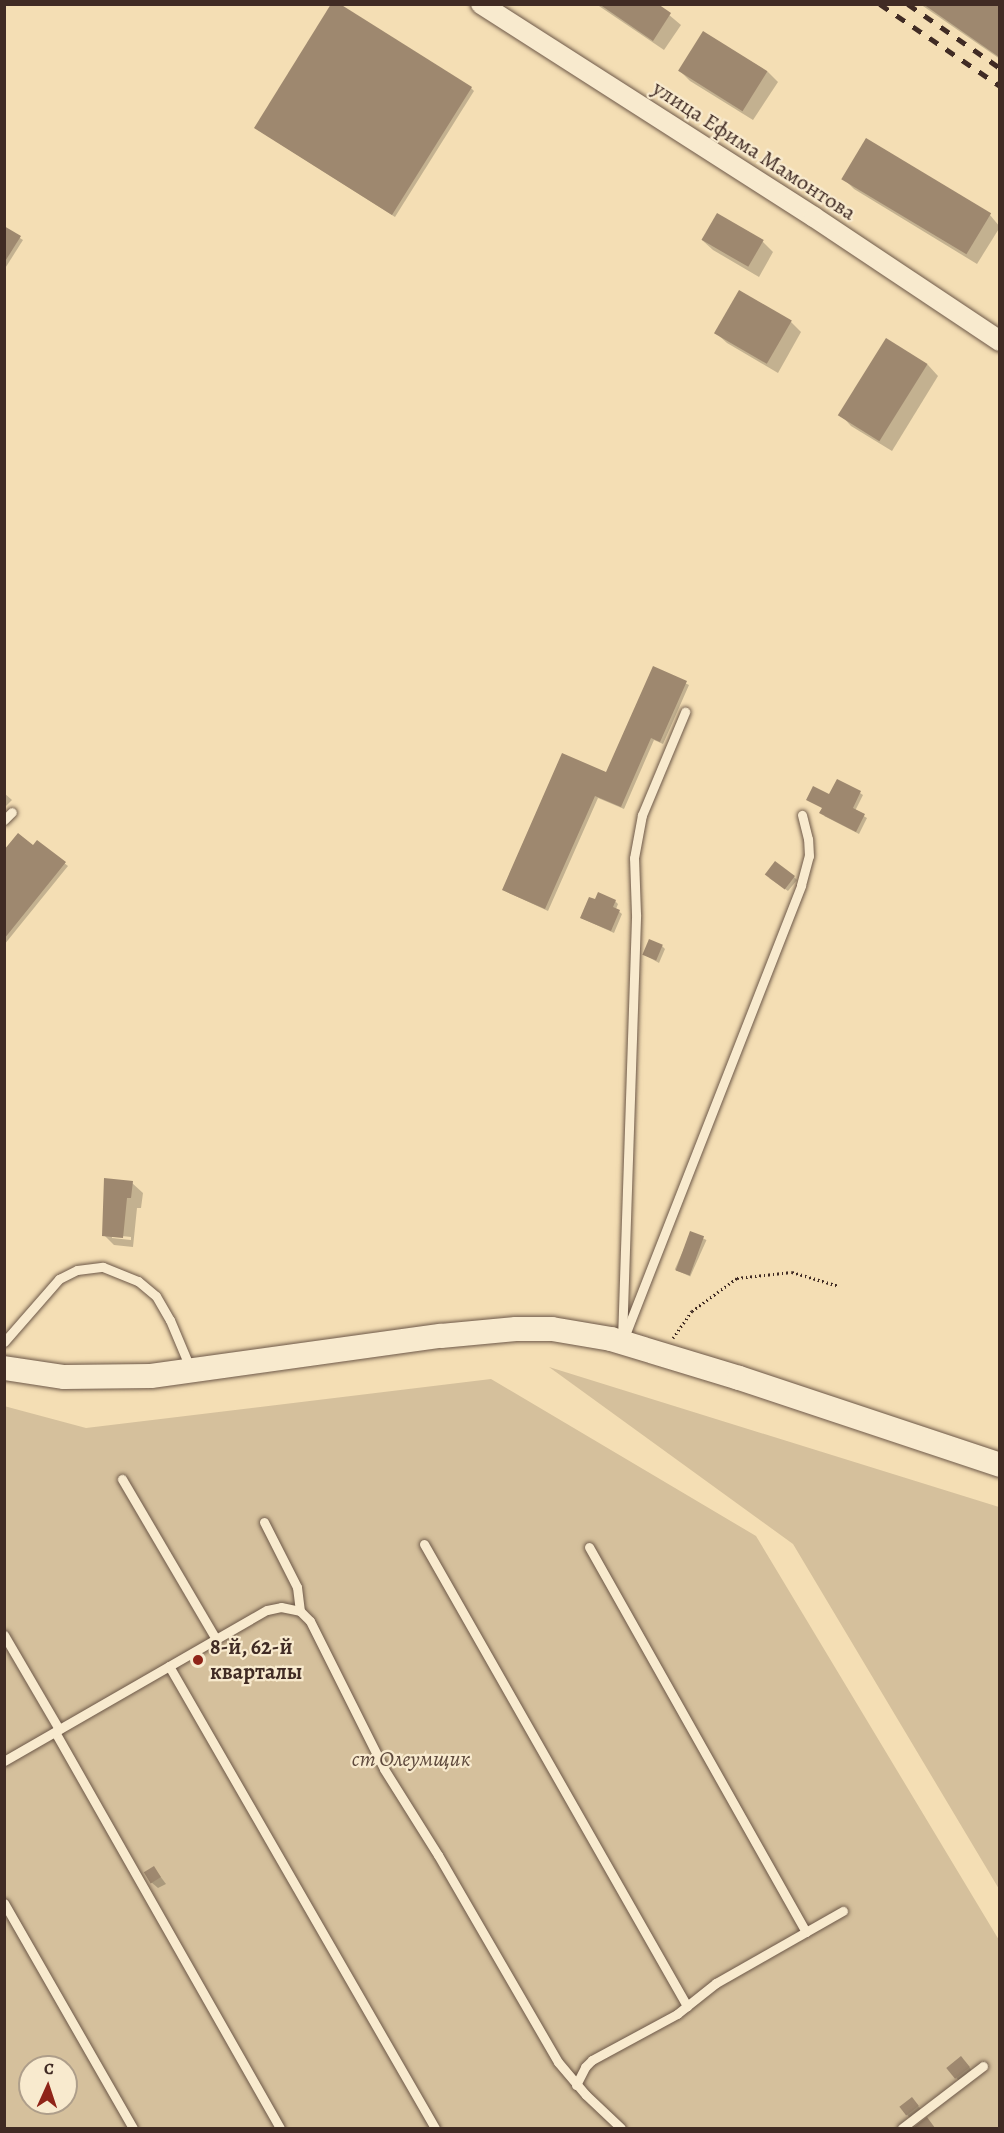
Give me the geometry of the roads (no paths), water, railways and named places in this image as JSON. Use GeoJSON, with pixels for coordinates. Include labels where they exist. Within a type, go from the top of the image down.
{"type":"FeatureCollection","features":[{"type":"Feature","properties":{"kind":"street","name":"улица Ефима Мамонтова"},"geometry":{"type":"LineString","coordinates":[[481,4],[814,217],[999,341]]}},
{"type":"Feature","properties":{"kind":"street"},"geometry":{"type":"LineString","coordinates":[[4,1368],[64,1377],[93,1378],[191,1371],[441,1336],[506,1330],[552,1329],[622,1342],[662,1354],[999,1465]]}},
{"type":"Feature","properties":{"kind":"lane"},"geometry":{"type":"LineString","coordinates":[[622,1342],[636,914],[634,858],[642,815],[685,712]]}},
{"type":"Feature","properties":{"kind":"lane"},"geometry":{"type":"LineString","coordinates":[[4,820],[12,812]]}},
{"type":"Feature","properties":{"kind":"lane"},"geometry":{"type":"LineString","coordinates":[[622,1342],[801,885],[809,856],[808,839],[802,815]]}},
{"type":"Feature","properties":{"kind":"lane"},"geometry":{"type":"LineString","coordinates":[[4,1342],[59,1279],[78,1270],[103,1267],[127,1275],[156,1296],[170,1320],[191,1371]]}},
{"type":"Feature","properties":{"kind":"lane"},"geometry":{"type":"LineString","coordinates":[[122,1479],[216,1639]]}},
{"type":"Feature","properties":{"kind":"lane"},"geometry":{"type":"LineString","coordinates":[[264,1521],[297,1587],[300,1611]]}},
{"type":"Feature","properties":{"kind":"lane"},"geometry":{"type":"LineString","coordinates":[[424,1544],[687,2006]]}},
{"type":"Feature","properties":{"kind":"lane"},"geometry":{"type":"LineString","coordinates":[[589,1547],[806,1932]]}},
{"type":"Feature","properties":{"kind":"lane"},"geometry":{"type":"LineString","coordinates":[[4,1761],[267,1610],[281,1607],[300,1611],[310,1621],[384,1769],[438,1855],[558,2061],[576,2085],[621,2128]]}},
{"type":"Feature","properties":{"kind":"lane"},"geometry":{"type":"LineString","coordinates":[[4,1635],[280,2128]]}},
{"type":"Feature","properties":{"kind":"lane"},"geometry":{"type":"LineString","coordinates":[[169,1666],[435,2128]]}},
{"type":"Feature","properties":{"kind":"lane"},"geometry":{"type":"LineString","coordinates":[[4,1903],[133,2128]]}},
{"type":"Feature","properties":{"kind":"lane"},"geometry":{"type":"LineString","coordinates":[[576,2085],[585,2067],[592,2060],[687,2006],[716,1983],[843,1911]]}},
{"type":"Feature","properties":{"kind":"lane"},"geometry":{"type":"LineString","coordinates":[[902,2128],[983,2066]]}},
{"type":"Feature","properties":{"kind":"railway"},"geometry":{"type":"LineString","coordinates":[[880,4],[1000,86]]}},
{"type":"Feature","properties":{"kind":"railway"},"geometry":{"type":"LineString","coordinates":[[908,4],[1000,68]]}},
{"type":"Feature","properties":{"kind":"place","name":"8-й, 62-й кварталы"},"geometry":{"type":"Point","coordinates":[198,1660]}},
{"type":"Feature","properties":{"kind":"park label","name":"ст Олеумщик"},"geometry":{"type":"Point","coordinates":[411,1760]}}]}
